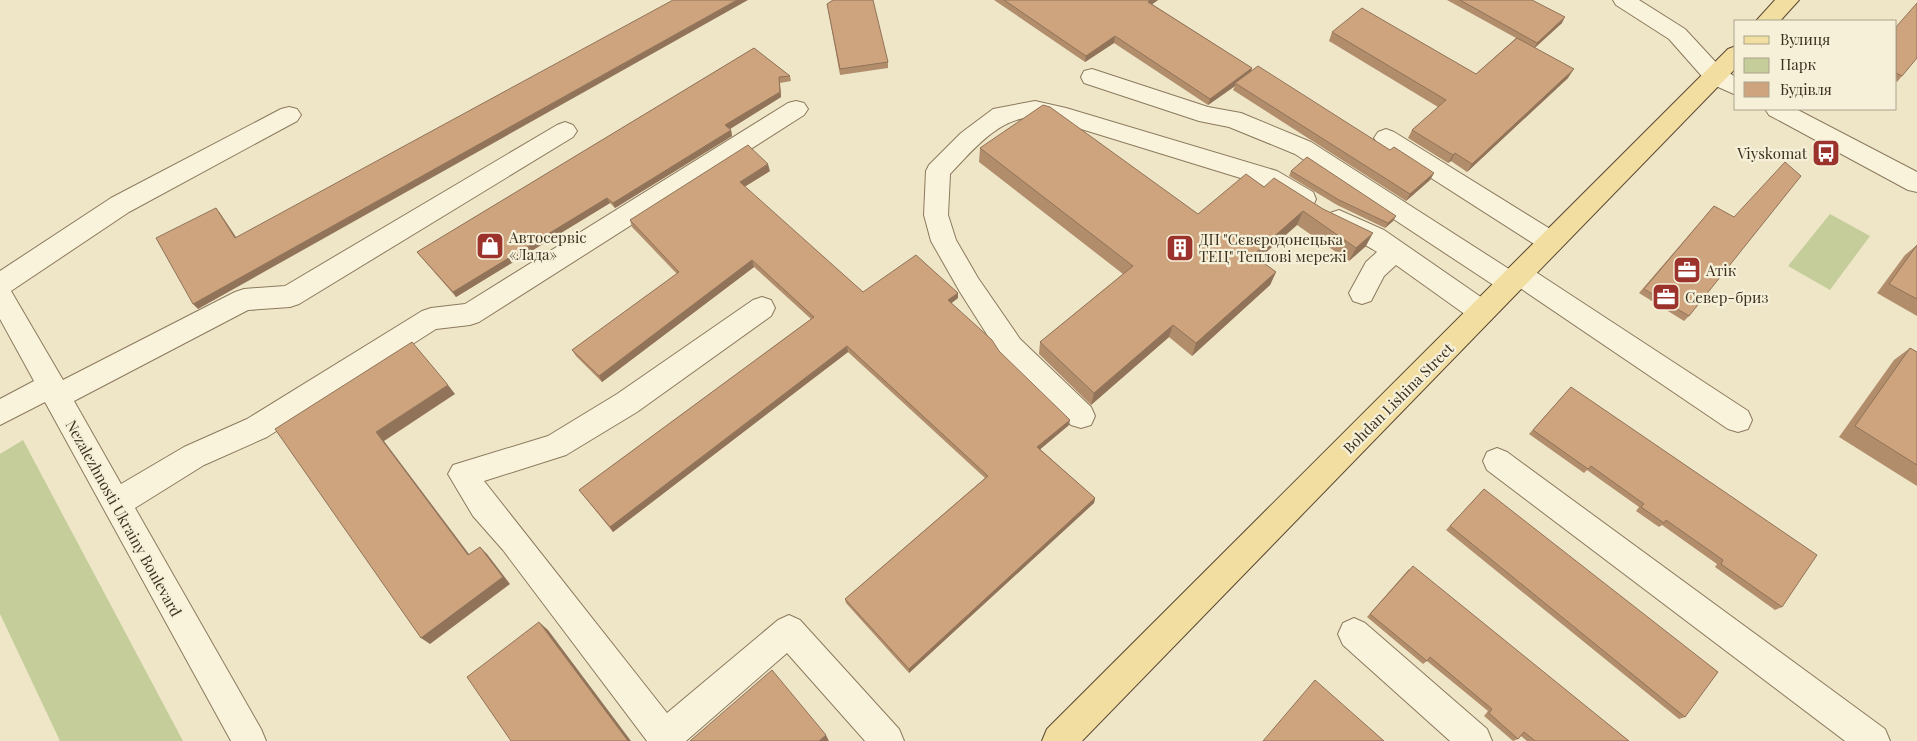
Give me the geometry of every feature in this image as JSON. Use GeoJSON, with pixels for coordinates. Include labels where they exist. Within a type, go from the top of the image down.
{"type":"FeatureCollection","features":[{"type":"Feature","properties":{"kind":"main road"},"geometry":{"type":"LineString","coordinates":[[1768,20],[1788,0]]}},
{"type":"Feature","properties":{"kind":"main road","name":"Bohdan Lishina Street"},"geometry":{"type":"LineString","coordinates":[[1059,741],[1551,242],[1725,81],[1734,59]]}},
{"type":"Feature","properties":{"kind":"street"},"geometry":{"type":"LineString","coordinates":[[1624,0],[1678,34],[1725,81]]}},
{"type":"Feature","properties":{"kind":"street"},"geometry":{"type":"LineString","coordinates":[[1092,77],[1207,115],[1233,119],[1303,148],[1515,278],[1738,420]]}},
{"type":"Feature","properties":{"kind":"street"},"geometry":{"type":"LineString","coordinates":[[116,503],[194,456],[257,428],[431,319],[470,314],[796,109]]}},
{"type":"Feature","properties":{"kind":"street"},"geometry":{"type":"LineString","coordinates":[[1080,416],[1010,347],[952,256],[944,241],[936,215],[938,171],[969,139],[1001,115],[1035,109],[1058,114],[1268,177],[1327,214],[1375,237],[1482,312]]}},
{"type":"Feature","properties":{"kind":"street"},"geometry":{"type":"LineString","coordinates":[[1779,110],[1917,183]]}},
{"type":"Feature","properties":{"kind":"street"},"geometry":{"type":"LineString","coordinates":[[0,285],[120,205],[288,115]]}},
{"type":"Feature","properties":{"kind":"street"},"geometry":{"type":"LineString","coordinates":[[0,413],[54,391],[244,300],[290,296],[566,131]]}},
{"type":"Feature","properties":{"kind":"street"},"geometry":{"type":"LineString","coordinates":[[1386,138],[1551,242]]}},
{"type":"Feature","properties":{"kind":"street"},"geometry":{"type":"LineString","coordinates":[[1362,293],[1375,269],[1394,251]]}},
{"type":"Feature","properties":{"kind":"street","name":"Nezalezhnosti Ukrainy Boulevard"},"geometry":{"type":"LineString","coordinates":[[0,295],[249,741]]}},
{"type":"Feature","properties":{"kind":"street"},"geometry":{"type":"LineString","coordinates":[[762,308],[626,403],[556,446],[463,474],[484,506],[514,540],[665,737],[790,631],[887,741]]}},
{"type":"Feature","properties":{"kind":"street"},"geometry":{"type":"LineString","coordinates":[[1497,461],[1868,740]]}},
{"type":"Feature","properties":{"kind":"street"},"geometry":{"type":"LineString","coordinates":[[1354,634],[1475,741]]}},
{"type":"Feature","properties":{"kind":"green space"},"geometry":{"type":"Polygon","coordinates":[[[1830,214],[1870,236],[1830,290],[1788,266],[1830,214]]]}},
{"type":"Feature","properties":{"kind":"green space"},"geometry":{"type":"Polygon","coordinates":[[[23,440],[183,741],[60,741],[0,614],[0,454],[23,440]]]}},
{"type":"Feature","properties":{"kind":"building"},"geometry":{"type":"Polygon","coordinates":[[[673,0],[737,0],[193,304],[156,238],[216,208],[235,238],[673,0]]]}},
{"type":"Feature","properties":{"kind":"building"},"geometry":{"type":"Polygon","coordinates":[[[833,0],[873,0],[888,62],[840,69],[827,4],[833,0]]]}},
{"type":"Feature","properties":{"kind":"building"},"geometry":{"type":"Polygon","coordinates":[[[1004,0],[1150,0],[1148,2],[1252,68],[1210,99],[1115,36],[1086,56],[1004,0]]]}},
{"type":"Feature","properties":{"kind":"building"},"geometry":{"type":"Polygon","coordinates":[[[1460,0],[1532,0],[1565,17],[1537,43],[1460,0]]]}},
{"type":"Feature","properties":{"kind":"building"},"geometry":{"type":"Polygon","coordinates":[[[1917,3],[1917,58],[1902,76],[1897,74],[1897,26],[1917,3]]]}},
{"type":"Feature","properties":{"kind":"building"},"geometry":{"type":"Polygon","coordinates":[[[1362,8],[1476,74],[1517,38],[1574,69],[1472,164],[1455,153],[1453,155],[1412,130],[1446,100],[1332,32],[1362,8]]]}},
{"type":"Feature","properties":{"kind":"building"},"geometry":{"type":"Polygon","coordinates":[[[754,48],[790,76],[779,77],[780,92],[725,125],[731,130],[613,203],[607,198],[453,292],[417,252],[754,48]]]}},
{"type":"Feature","properties":{"kind":"building"},"geometry":{"type":"Polygon","coordinates":[[[1258,66],[1390,150],[1394,147],[1434,173],[1410,194],[1235,83],[1258,66]]]}},
{"type":"Feature","properties":{"kind":"building","name":"ДП \"Сєвєродонецька ТЕЦ\" Теплові мережі"},"geometry":{"type":"Polygon","coordinates":[[[1043,105],[1050,107],[1198,214],[1246,174],[1264,187],[1274,178],[1323,209],[1373,233],[1356,248],[1303,211],[1253,255],[1276,272],[1196,343],[1173,325],[1094,393],[1040,342],[1133,266],[980,148],[1043,105]]]}},
{"type":"Feature","properties":{"kind":"building"},"geometry":{"type":"Polygon","coordinates":[[[748,145],[768,164],[740,182],[863,292],[916,255],[958,293],[948,300],[992,340],[999,351],[1070,420],[1037,447],[1095,498],[909,669],[845,599],[988,476],[847,346],[610,527],[579,490],[814,317],[752,260],[599,376],[572,350],[679,272],[630,220],[748,145]]]}},
{"type":"Feature","properties":{"kind":"building"},"geometry":{"type":"Polygon","coordinates":[[[1307,157],[1396,216],[1388,223],[1339,200],[1291,171],[1307,157]]]}},
{"type":"Feature","properties":{"kind":"building"},"geometry":{"type":"Polygon","coordinates":[[[1785,162],[1801,176],[1689,316],[1644,289],[1714,206],[1734,217],[1785,162]]]}},
{"type":"Feature","properties":{"kind":"building"},"geometry":{"type":"Polygon","coordinates":[[[1917,245],[1917,299],[1889,284],[1917,245]]]}},
{"type":"Feature","properties":{"kind":"building"},"geometry":{"type":"Polygon","coordinates":[[[412,342],[448,385],[376,432],[468,555],[480,547],[503,577],[421,638],[275,429],[412,342]]]}},
{"type":"Feature","properties":{"kind":"building"},"geometry":{"type":"Polygon","coordinates":[[[1910,348],[1917,352],[1917,465],[1855,426],[1910,348]]]}},
{"type":"Feature","properties":{"kind":"building"},"geometry":{"type":"Polygon","coordinates":[[[1571,387],[1817,555],[1782,607],[1721,564],[1723,560],[1666,520],[1664,523],[1641,507],[1644,504],[1591,466],[1588,469],[1533,430],[1571,387]]]}},
{"type":"Feature","properties":{"kind":"building"},"geometry":{"type":"Polygon","coordinates":[[[1484,489],[1718,672],[1685,717],[1450,526],[1484,489]]]}},
{"type":"Feature","properties":{"kind":"building"},"geometry":{"type":"Polygon","coordinates":[[[1413,566],[1629,741],[1535,741],[1524,732],[1518,739],[1489,713],[1492,709],[1430,657],[1427,661],[1370,614],[1413,566]]]}},
{"type":"Feature","properties":{"kind":"building"},"geometry":{"type":"Polygon","coordinates":[[[539,622],[628,741],[511,741],[467,677],[539,622]]]}},
{"type":"Feature","properties":{"kind":"building"},"geometry":{"type":"Polygon","coordinates":[[[772,670],[826,735],[819,741],[690,741],[772,670]]]}},
{"type":"Feature","properties":{"kind":"building"},"geometry":{"type":"Polygon","coordinates":[[[1315,680],[1384,741],[1263,741],[1315,680]]]}},
{"type":"Feature","properties":{"kind":"place","name":"Viyskomat"},"geometry":{"type":"Point","coordinates":[1826,153]}},
{"type":"Feature","properties":{"kind":"place","name":"Автосервіс «Лада»"},"geometry":{"type":"Point","coordinates":[490,246]}},
{"type":"Feature","properties":{"kind":"place","name":"ДП \"Сєвєродонецька ТЕЦ\" Теплові мережі"},"geometry":{"type":"Point","coordinates":[1180,248]}},
{"type":"Feature","properties":{"kind":"place","name":"Атік"},"geometry":{"type":"Point","coordinates":[1687,270]}},
{"type":"Feature","properties":{"kind":"place","name":"Север-бриз"},"geometry":{"type":"Point","coordinates":[1666,297]}}]}
